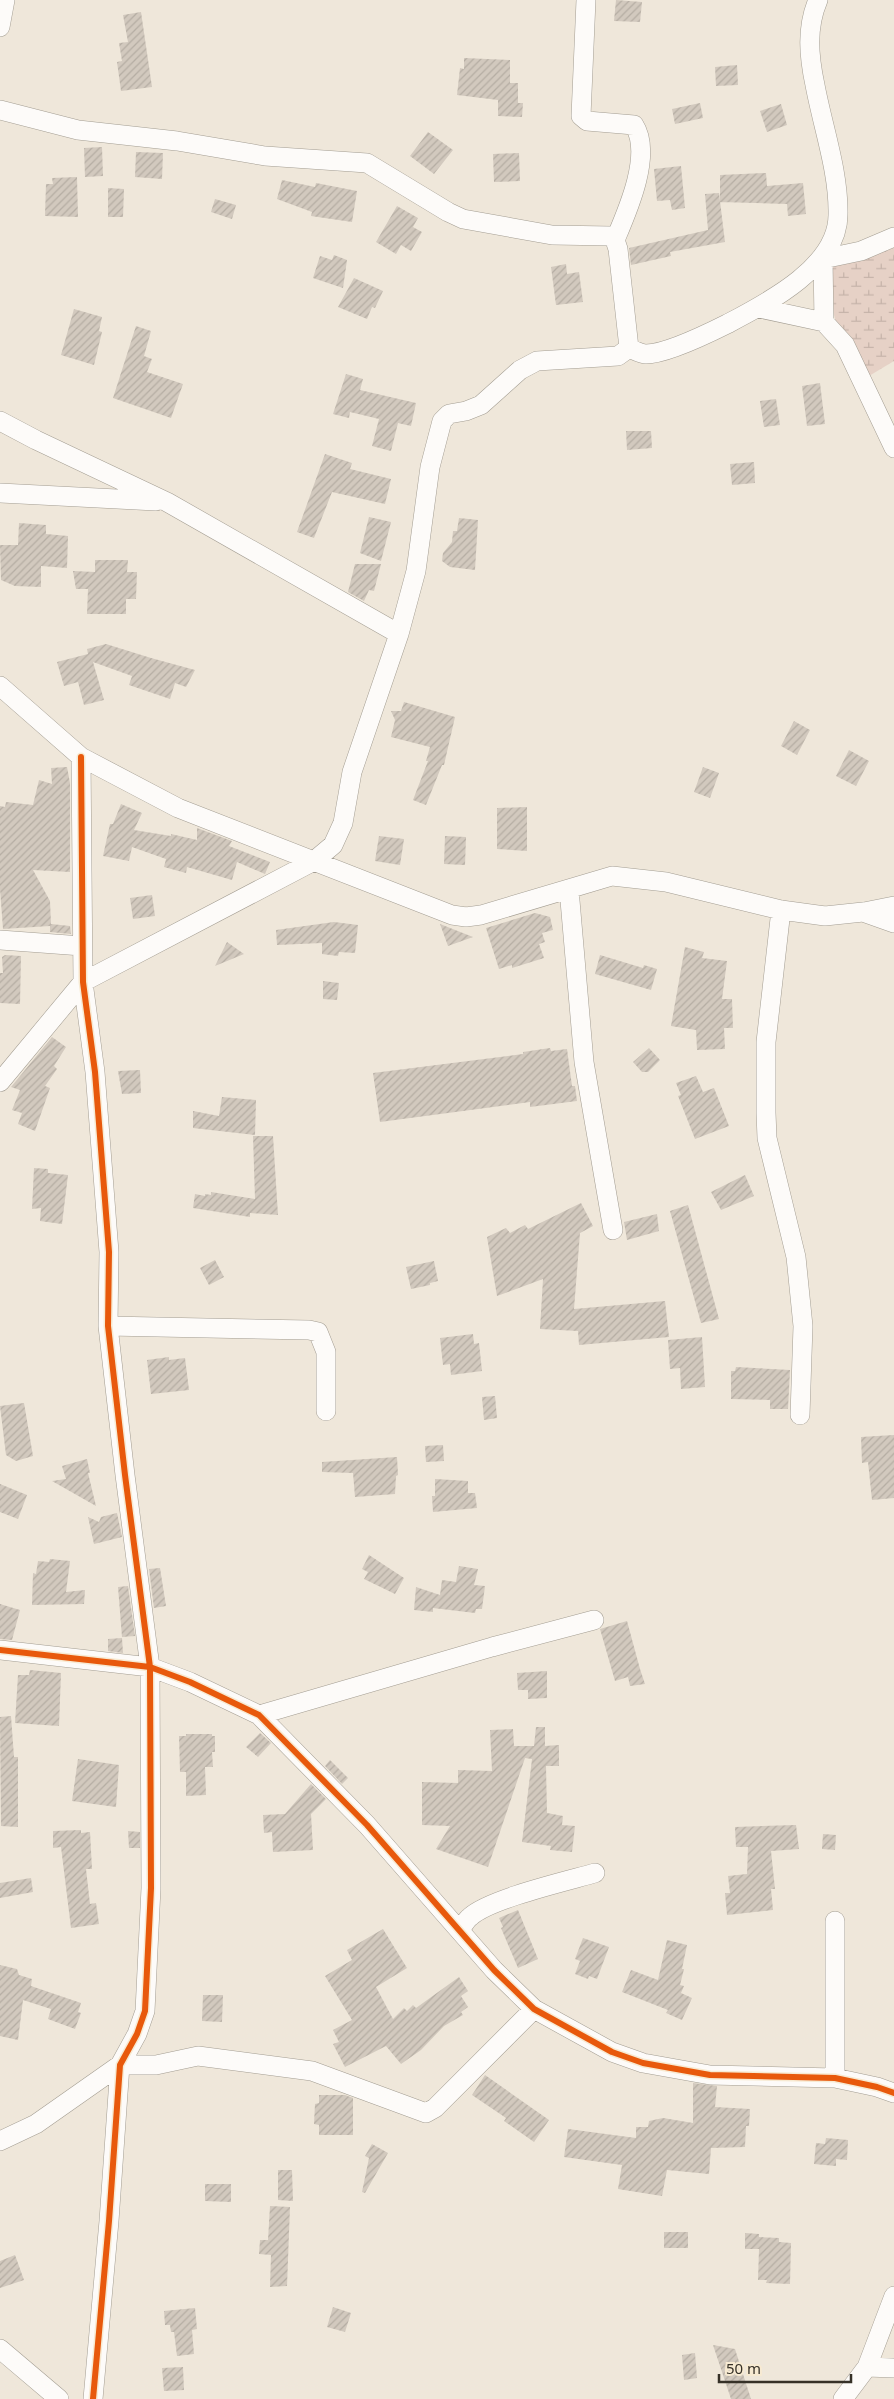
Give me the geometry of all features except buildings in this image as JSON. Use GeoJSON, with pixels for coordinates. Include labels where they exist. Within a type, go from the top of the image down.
{"type":"FeatureCollection","features":[{"type":"Feature","properties":{"kind":"street"},"geometry":{"type":"LineString","coordinates":[[0,27],[5,0]]}},
{"type":"Feature","properties":{"kind":"street"},"geometry":{"type":"LineString","coordinates":[[586,0],[581,116],[587,122],[634,125],[639,138],[640,168],[635,194],[615,240],[629,348]]}},
{"type":"Feature","properties":{"kind":"street"},"geometry":{"type":"LineString","coordinates":[[629,348],[646,355],[673,348],[710,332],[759,308],[792,285],[822,259],[830,244],[838,217],[836,182],[813,76],[808,38],[818,0]]}},
{"type":"Feature","properties":{"kind":"street"},"geometry":{"type":"LineString","coordinates":[[0,110],[78,130],[177,141],[265,156],[367,163],[448,212],[463,219],[552,235],[611,236],[615,240]]}},
{"type":"Feature","properties":{"kind":"street"},"geometry":{"type":"LineString","coordinates":[[822,259],[854,253],[894,237]]}},
{"type":"Feature","properties":{"kind":"street"},"geometry":{"type":"LineString","coordinates":[[822,259],[824,322]]}},
{"type":"Feature","properties":{"kind":"street"},"geometry":{"type":"LineString","coordinates":[[759,308],[824,322],[845,345],[894,448]]}},
{"type":"Feature","properties":{"kind":"street"},"geometry":{"type":"LineString","coordinates":[[0,1082],[83,982],[314,861],[333,845],[343,824],[352,772],[399,634],[416,570],[430,467],[442,421],[449,414],[466,411],[481,405],[520,370],[537,361],[618,356],[629,348]]}},
{"type":"Feature","properties":{"kind":"street"},"geometry":{"type":"LineString","coordinates":[[0,421],[167,502],[399,634]]}},
{"type":"Feature","properties":{"kind":"street"},"geometry":{"type":"LineString","coordinates":[[0,493],[167,502]]}},
{"type":"Feature","properties":{"kind":"street"},"geometry":{"type":"LineString","coordinates":[[0,686],[79,756],[178,808],[452,915],[466,917],[481,915],[612,876],[666,882],[781,910],[825,916],[894,906]]}},
{"type":"Feature","properties":{"kind":"street"},"geometry":{"type":"LineString","coordinates":[[79,756],[83,982],[95,1072],[109,1252],[108,1326],[150,1666],[151,1888],[145,2011],[137,2034],[120,2065],[109,2221],[93,2399]]}},
{"type":"Feature","properties":{"kind":"street"},"geometry":{"type":"LineString","coordinates":[[79,756],[83,982]]}},
{"type":"Feature","properties":{"kind":"street"},"geometry":{"type":"LineString","coordinates":[[569,889],[584,1062],[614,1230]]}},
{"type":"Feature","properties":{"kind":"street"},"geometry":{"type":"LineString","coordinates":[[781,910],[766,1042],[766,1113],[768,1138],[796,1256],[803,1326],[800,1416]]}},
{"type":"Feature","properties":{"kind":"street"},"geometry":{"type":"LineString","coordinates":[[863,912],[894,923]]}},
{"type":"Feature","properties":{"kind":"street"},"geometry":{"type":"LineString","coordinates":[[0,940],[82,946]]}},
{"type":"Feature","properties":{"kind":"street"},"geometry":{"type":"LineString","coordinates":[[108,1326],[308,1330],[318,1332],[326,1352],[326,1411]]}},
{"type":"Feature","properties":{"kind":"street"},"geometry":{"type":"LineString","coordinates":[[259,1715],[492,1647],[594,1620]]}},
{"type":"Feature","properties":{"kind":"street"},"geometry":{"type":"LineString","coordinates":[[0,1650],[150,1666],[190,1682],[259,1715],[367,1825],[494,1970],[534,2009],[612,2052],[643,2062],[710,2075],[835,2078],[877,2087],[894,2093]]}},
{"type":"Feature","properties":{"kind":"street"},"geometry":{"type":"LineString","coordinates":[[460,1930],[470,1917],[482,1908],[595,1873]]}},
{"type":"Feature","properties":{"kind":"street"},"geometry":{"type":"LineString","coordinates":[[834,1921],[835,2078]]}},
{"type":"Feature","properties":{"kind":"street"},"geometry":{"type":"LineString","coordinates":[[0,2141],[36,2124],[120,2065],[156,2065],[198,2056],[312,2071],[426,2113],[436,2108],[534,2009]]}},
{"type":"Feature","properties":{"kind":"street"},"geometry":{"type":"LineString","coordinates":[[843,2399],[866,2367],[894,2296]]}},
{"type":"Feature","properties":{"kind":"street"},"geometry":{"type":"LineString","coordinates":[[0,2349],[59,2399]]}},
{"type":"Feature","properties":{"kind":"street"},"geometry":{"type":"LineString","coordinates":[[866,2367],[894,2368]]}},
{"type":"Feature","properties":{"kind":"green space"},"geometry":{"type":"Polygon","coordinates":[[[894,233],[894,361],[869,376],[838,329],[832,308],[827,264],[894,233]]]}},
{"type":"Feature","properties":{"kind":"cycle path"},"geometry":{"type":"LineString","coordinates":[[81,757],[83,982],[95,1072],[109,1252],[108,1326],[150,1667],[151,1888],[145,2011],[137,2034],[120,2065],[109,2221],[93,2399]]}},
{"type":"Feature","properties":{"kind":"cycle path"},"geometry":{"type":"LineString","coordinates":[[0,1650],[150,1667],[190,1682],[259,1715],[367,1825],[494,1970],[534,2009],[612,2052],[643,2063],[710,2075],[835,2078],[877,2087],[894,2093]]}}]}
